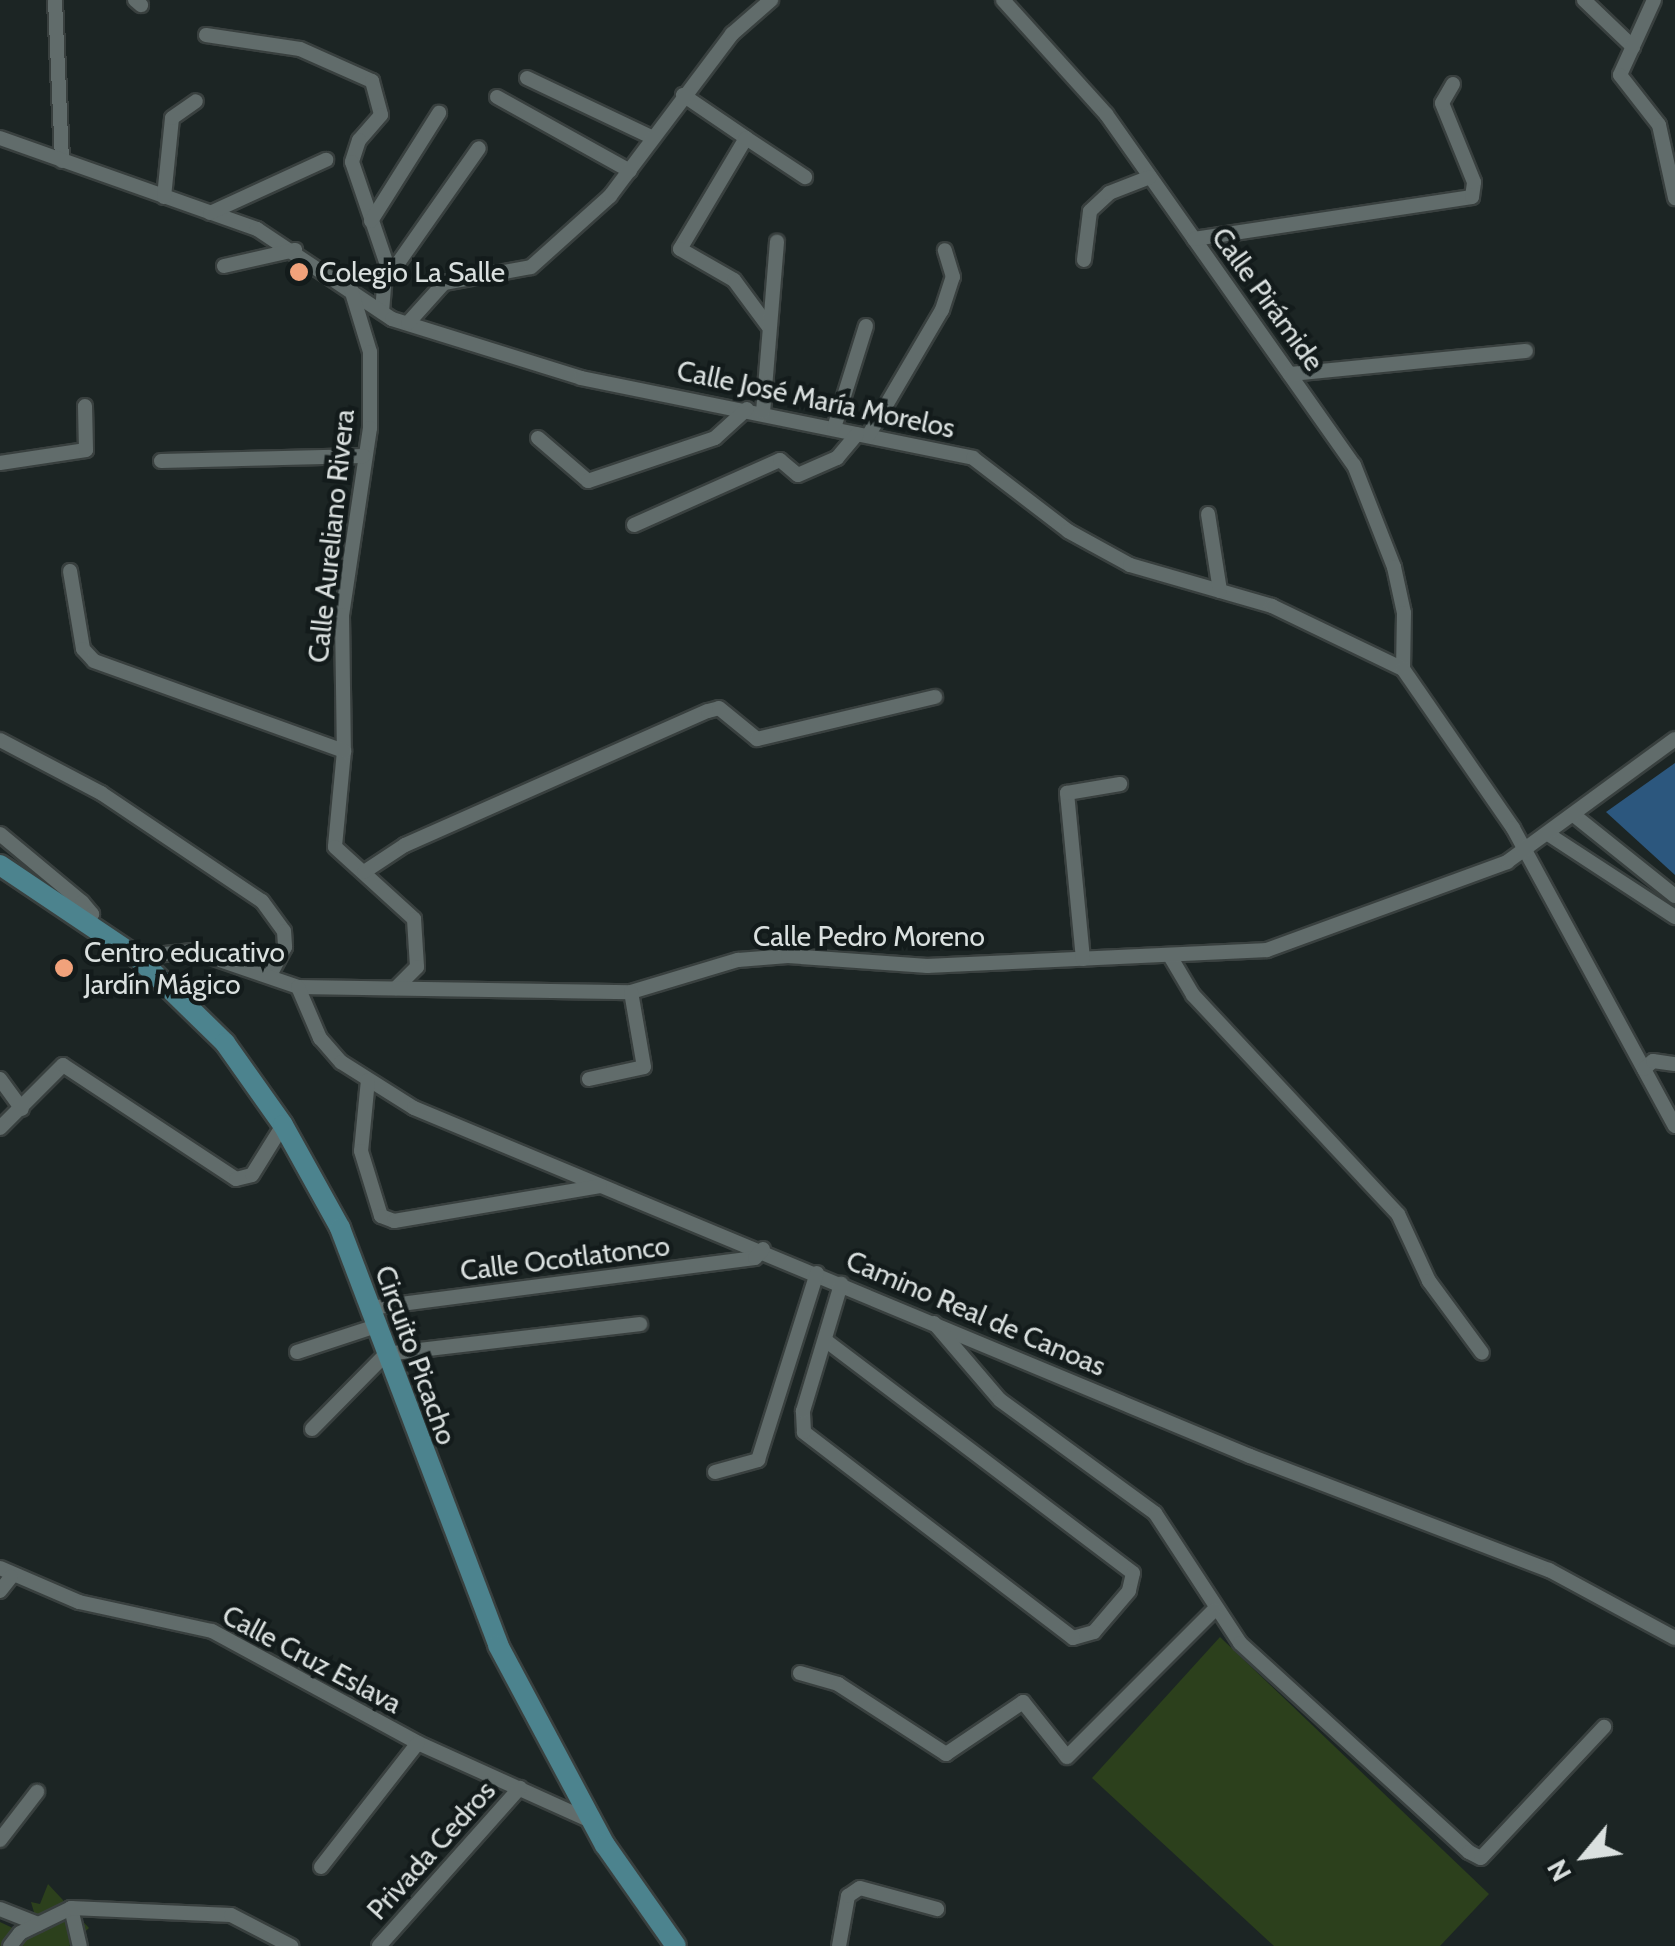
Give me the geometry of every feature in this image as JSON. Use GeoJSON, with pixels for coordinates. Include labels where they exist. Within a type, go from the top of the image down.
{"type":"FeatureCollection","features":[{"type":"Feature","properties":{"kind":"main road","name":"Circuito Picacho"},"geometry":{"type":"LineString","coordinates":[[0,865],[137,957],[225,1043],[283,1126],[340,1228],[498,1644],[592,1821],[676,1946]]}},
{"type":"Feature","properties":{"kind":"street"},"geometry":{"type":"LineString","coordinates":[[55,0],[62,161]]}},
{"type":"Feature","properties":{"kind":"street"},"geometry":{"type":"LineString","coordinates":[[408,323],[444,283],[531,268],[630,171],[683,95],[772,0]]}},
{"type":"Feature","properties":{"kind":"street","name":"Calle Pirámide"},"geometry":{"type":"LineString","coordinates":[[1003,0],[1106,114],[1290,374],[1380,516],[1404,613],[1403,669]]}},
{"type":"Feature","properties":{"kind":"street"},"geometry":{"type":"LineString","coordinates":[[1584,0],[1633,47]]}},
{"type":"Feature","properties":{"kind":"street"},"geometry":{"type":"LineString","coordinates":[[1654,0],[1620,74],[1659,126],[1674,190]]}},
{"type":"Feature","properties":{"kind":"street"},"geometry":{"type":"LineString","coordinates":[[206,34],[300,50],[363,71],[383,107],[352,162],[388,276]]}},
{"type":"Feature","properties":{"kind":"street"},"geometry":{"type":"LineString","coordinates":[[526,78],[652,138]]}},
{"type":"Feature","properties":{"kind":"street"},"geometry":{"type":"LineString","coordinates":[[1194,240],[1472,197],[1474,182],[1442,103],[1453,84]]}},
{"type":"Feature","properties":{"kind":"street"},"geometry":{"type":"LineString","coordinates":[[683,95],[805,177]]}},
{"type":"Feature","properties":{"kind":"street"},"geometry":{"type":"LineString","coordinates":[[496,96],[630,171]]}},
{"type":"Feature","properties":{"kind":"street"},"geometry":{"type":"LineString","coordinates":[[164,197],[172,118],[196,101]]}},
{"type":"Feature","properties":{"kind":"street"},"geometry":{"type":"LineString","coordinates":[[371,221],[439,113]]}},
{"type":"Feature","properties":{"kind":"street","name":"Calle José María Morelos"},"geometry":{"type":"LineString","coordinates":[[0,138],[210,213],[296,250],[350,285],[382,312],[408,323],[581,378],[755,410],[973,458],[1068,531],[1130,565],[1306,620],[1403,669],[1526,850],[1675,1126]]}},
{"type":"Feature","properties":{"kind":"street"},"geometry":{"type":"LineString","coordinates":[[746,138],[680,248],[734,280],[768,326]]}},
{"type":"Feature","properties":{"kind":"street"},"geometry":{"type":"LineString","coordinates":[[382,312],[388,276],[479,148]]}},
{"type":"Feature","properties":{"kind":"street"},"geometry":{"type":"LineString","coordinates":[[210,213],[326,160]]}},
{"type":"Feature","properties":{"kind":"street"},"geometry":{"type":"LineString","coordinates":[[1084,260],[1090,211],[1109,193],[1150,177]]}},
{"type":"Feature","properties":{"kind":"street"},"geometry":{"type":"LineString","coordinates":[[538,438],[588,481],[715,438],[755,410],[777,242]]}},
{"type":"Feature","properties":{"kind":"street"},"geometry":{"type":"LineString","coordinates":[[224,266],[296,250]]}},
{"type":"Feature","properties":{"kind":"street"},"geometry":{"type":"LineString","coordinates":[[634,524],[780,460],[798,476],[837,458],[862,435],[942,310],[953,278],[945,250]]}},
{"type":"Feature","properties":{"kind":"street","name":"Calle Aureliano Rivera"},"geometry":{"type":"LineString","coordinates":[[350,285],[370,352],[364,456],[342,615],[344,750],[335,847],[407,906],[420,936],[417,967],[396,988]]}},
{"type":"Feature","properties":{"kind":"street"},"geometry":{"type":"LineString","coordinates":[[834,428],[866,326]]}},
{"type":"Feature","properties":{"kind":"street"},"geometry":{"type":"LineString","coordinates":[[1290,374],[1526,351]]}},
{"type":"Feature","properties":{"kind":"street"},"geometry":{"type":"LineString","coordinates":[[0,464],[86,450],[85,406]]}},
{"type":"Feature","properties":{"kind":"street"},"geometry":{"type":"LineString","coordinates":[[161,461],[364,456]]}},
{"type":"Feature","properties":{"kind":"street"},"geometry":{"type":"LineString","coordinates":[[1208,514],[1220,591]]}},
{"type":"Feature","properties":{"kind":"street"},"geometry":{"type":"LineString","coordinates":[[70,571],[84,649],[94,662],[344,750]]}},
{"type":"Feature","properties":{"kind":"street"},"geometry":{"type":"LineString","coordinates":[[364,872],[405,845],[719,708],[757,739],[935,697]]}},
{"type":"Feature","properties":{"kind":"street","name":"Calle Pedro Moreno"},"geometry":{"type":"LineString","coordinates":[[137,957],[193,951],[270,973],[298,987],[632,992],[738,960],[788,956],[928,966],[1267,950],[1526,850],[1675,738]]}},
{"type":"Feature","properties":{"kind":"street"},"geometry":{"type":"LineString","coordinates":[[0,740],[102,793],[262,901],[284,930],[285,948],[270,973]]}},
{"type":"Feature","properties":{"kind":"street"},"geometry":{"type":"LineString","coordinates":[[1083,959],[1068,793],[1120,784]]}},
{"type":"Feature","properties":{"kind":"street"},"geometry":{"type":"LineString","coordinates":[[1576,816],[1675,896]]}},
{"type":"Feature","properties":{"kind":"street"},"geometry":{"type":"LineString","coordinates":[[0,834],[82,902],[92,914],[86,924]]}},
{"type":"Feature","properties":{"kind":"street"},"geometry":{"type":"LineString","coordinates":[[1548,834],[1675,917]]}},
{"type":"Feature","properties":{"kind":"street"},"geometry":{"type":"LineString","coordinates":[[1170,956],[1193,996],[1398,1214],[1429,1280],[1482,1353]]}},
{"type":"Feature","properties":{"kind":"street","name":"Camino Real de Canoas"},"geometry":{"type":"LineString","coordinates":[[298,987],[320,1038],[368,1080],[414,1108],[763,1249],[1250,1456],[1548,1570],[1675,1638]]}},
{"type":"Feature","properties":{"kind":"street"},"geometry":{"type":"LineString","coordinates":[[589,1078],[644,1067],[632,992]]}},
{"type":"Feature","properties":{"kind":"street"},"geometry":{"type":"LineString","coordinates":[[1644,1069],[1652,1061],[1675,1064]]}},
{"type":"Feature","properties":{"kind":"street"},"geometry":{"type":"LineString","coordinates":[[0,1128],[22,1109],[56,1066],[236,1179],[252,1175],[283,1126]]}},
{"type":"Feature","properties":{"kind":"street"},"geometry":{"type":"LineString","coordinates":[[0,1079],[22,1109]]}},
{"type":"Feature","properties":{"kind":"street"},"geometry":{"type":"LineString","coordinates":[[368,1080],[362,1150],[370,1200],[394,1222],[603,1186]]}},
{"type":"Feature","properties":{"kind":"street","name":"Calle Ocotlatonco"},"geometry":{"type":"LineString","coordinates":[[297,1352],[373,1317],[755,1258],[763,1249]]}},
{"type":"Feature","properties":{"kind":"street"},"geometry":{"type":"LineString","coordinates":[[715,1472],[758,1460],[817,1273]]}},
{"type":"Feature","properties":{"kind":"street"},"geometry":{"type":"LineString","coordinates":[[825,1340],[1133,1573],[1129,1590],[1094,1632],[1073,1638],[815,1447],[802,1411],[841,1284]]}},
{"type":"Feature","properties":{"kind":"street"},"geometry":{"type":"LineString","coordinates":[[930,1319],[1000,1400],[1155,1514],[1214,1610],[1295,1700],[1481,1858],[1604,1727]]}},
{"type":"Feature","properties":{"kind":"street"},"geometry":{"type":"LineString","coordinates":[[312,1429],[386,1354],[640,1324]]}},
{"type":"Feature","properties":{"kind":"street"},"geometry":{"type":"LineString","coordinates":[[0,1591],[6,1573]]}},
{"type":"Feature","properties":{"kind":"street","name":"Calle Cruz Eslava"},"geometry":{"type":"LineString","coordinates":[[6,1573],[78,1602],[212,1631],[418,1744],[592,1821]]}},
{"type":"Feature","properties":{"kind":"street"},"geometry":{"type":"LineString","coordinates":[[800,1673],[838,1684],[946,1754],[1024,1702],[1067,1758],[1214,1610]]}},
{"type":"Feature","properties":{"kind":"street"},"geometry":{"type":"LineString","coordinates":[[320,1866],[418,1744]]}},
{"type":"Feature","properties":{"kind":"street","name":"Privada Cedros"},"geometry":{"type":"LineString","coordinates":[[378,1946],[520,1788]]}},
{"type":"Feature","properties":{"kind":"street"},"geometry":{"type":"LineString","coordinates":[[0,1840],[37,1792]]}},
{"type":"Feature","properties":{"kind":"street"},"geometry":{"type":"LineString","coordinates":[[839,1946],[848,1896],[860,1888],[937,1909]]}},
{"type":"Feature","properties":{"kind":"street"},"geometry":{"type":"LineString","coordinates":[[71,1908],[80,1946]]}},
{"type":"Feature","properties":{"kind":"street"},"geometry":{"type":"LineString","coordinates":[[10,1946],[38,1924],[71,1908],[231,1916],[283,1945]]}},
{"type":"Feature","properties":{"kind":"street"},"geometry":{"type":"LineString","coordinates":[[0,1910],[38,1924]]}},
{"type":"Feature","properties":{"kind":"green space"},"geometry":{"type":"Polygon","coordinates":[[[1220,1637],[1489,1894],[1440,1946],[1274,1946],[1092,1778],[1220,1637]]]}},
{"type":"Feature","properties":{"kind":"green space"},"geometry":{"type":"Polygon","coordinates":[[[48,1884],[89,1928],[69,1946],[0,1946],[0,1922],[19,1931],[36,1919],[31,1902],[40,1904],[48,1884]]]}},
{"type":"Feature","properties":{"kind":"water"},"geometry":{"type":"Polygon","coordinates":[[[1675,763],[1675,875],[1606,812],[1675,763]]]}},
{"type":"Feature","properties":{"kind":"place","name":"Colegio La Salle"},"geometry":{"type":"Point","coordinates":[299,272]}},
{"type":"Feature","properties":{"kind":"place","name":"Centro educativo Jardín Mágico"},"geometry":{"type":"Point","coordinates":[64,968]}}]}
